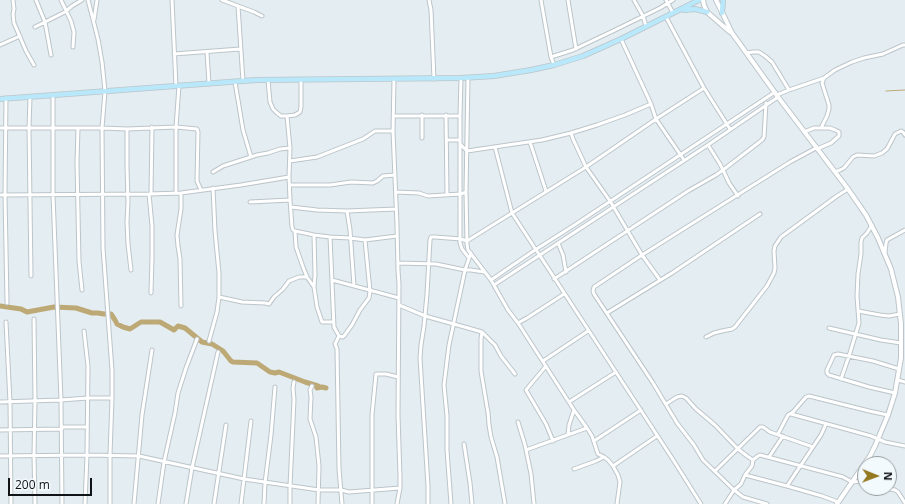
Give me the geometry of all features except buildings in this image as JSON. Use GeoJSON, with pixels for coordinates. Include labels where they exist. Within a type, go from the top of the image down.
{"type":"FeatureCollection","features":[{"type":"Feature","properties":{"kind":"main road"},"geometry":{"type":"LineString","coordinates":[[0,99],[243,81],[434,79],[468,78],[509,74],[554,65],[582,56],[622,39],[698,0]]}},
{"type":"Feature","properties":{"kind":"main road"},"geometry":{"type":"LineString","coordinates":[[722,13],[723,0]]}},
{"type":"Feature","properties":{"kind":"main road"},"geometry":{"type":"LineString","coordinates":[[675,12],[695,8],[707,12]]}},
{"type":"Feature","properties":{"kind":"street"},"geometry":{"type":"LineString","coordinates":[[13,0],[14,23],[26,52],[34,65]]}},
{"type":"Feature","properties":{"kind":"street"},"geometry":{"type":"LineString","coordinates":[[36,0],[45,22],[51,55]]}},
{"type":"Feature","properties":{"kind":"street"},"geometry":{"type":"LineString","coordinates":[[61,0],[71,21],[74,32],[74,47]]}},
{"type":"Feature","properties":{"kind":"street"},"geometry":{"type":"LineString","coordinates":[[35,27],[65,12],[82,0]]}},
{"type":"Feature","properties":{"kind":"street"},"geometry":{"type":"LineString","coordinates":[[88,0],[99,47],[105,91],[102,128],[103,248],[112,370],[110,504]]}},
{"type":"Feature","properties":{"kind":"street"},"geometry":{"type":"LineString","coordinates":[[94,22],[97,0]]}},
{"type":"Feature","properties":{"kind":"street"},"geometry":{"type":"LineString","coordinates":[[172,0],[174,54],[178,86],[176,127],[176,193]]}},
{"type":"Feature","properties":{"kind":"street"},"geometry":{"type":"LineString","coordinates":[[222,0],[262,16]]}},
{"type":"Feature","properties":{"kind":"street"},"geometry":{"type":"LineString","coordinates":[[429,0],[431,10],[434,79]]}},
{"type":"Feature","properties":{"kind":"street"},"geometry":{"type":"LineString","coordinates":[[540,0],[551,57],[554,65]]}},
{"type":"Feature","properties":{"kind":"street"},"geometry":{"type":"LineString","coordinates":[[568,0],[576,49]]}},
{"type":"Feature","properties":{"kind":"street"},"geometry":{"type":"LineString","coordinates":[[634,0],[643,16],[646,26]]}},
{"type":"Feature","properties":{"kind":"street"},"geometry":{"type":"LineString","coordinates":[[551,57],[576,49],[660,8],[666,2],[673,0]]}},
{"type":"Feature","properties":{"kind":"street"},"geometry":{"type":"LineString","coordinates":[[703,0],[707,12],[732,33]]}},
{"type":"Feature","properties":{"kind":"street"},"geometry":{"type":"LineString","coordinates":[[716,0],[732,33],[776,95],[848,189],[872,225],[891,269],[898,297],[901,324],[901,358],[898,380],[888,415],[870,456],[837,503],[822,496],[745,474]]}},
{"type":"Feature","properties":{"kind":"street"},"geometry":{"type":"LineString","coordinates":[[666,2],[675,12]]}},
{"type":"Feature","properties":{"kind":"street"},"geometry":{"type":"LineString","coordinates":[[238,6],[243,81]]}},
{"type":"Feature","properties":{"kind":"street"},"geometry":{"type":"LineString","coordinates":[[666,16],[704,88],[730,129]]}},
{"type":"Feature","properties":{"kind":"street"},"geometry":{"type":"LineString","coordinates":[[0,44],[20,36]]}},
{"type":"Feature","properties":{"kind":"street"},"geometry":{"type":"LineString","coordinates":[[622,39],[651,104],[656,119],[684,160]]}},
{"type":"Feature","properties":{"kind":"street"},"geometry":{"type":"LineString","coordinates":[[490,280],[767,98],[824,78],[835,70],[852,62],[883,54],[905,45]]}},
{"type":"Feature","properties":{"kind":"street"},"geometry":{"type":"LineString","coordinates":[[174,54],[240,49]]}},
{"type":"Feature","properties":{"kind":"street"},"geometry":{"type":"LineString","coordinates":[[207,52],[210,84]]}},
{"type":"Feature","properties":{"kind":"street"},"geometry":{"type":"LineString","coordinates":[[746,53],[759,52],[772,62],[789,90]]}},
{"type":"Feature","properties":{"kind":"street"},"geometry":{"type":"LineString","coordinates":[[461,78],[460,243],[462,249],[469,258]]}},
{"type":"Feature","properties":{"kind":"street"},"geometry":{"type":"LineString","coordinates":[[468,78],[466,192],[468,250],[494,285],[508,310],[587,428],[592,436],[594,446],[598,454],[604,457],[613,466],[620,482],[617,504]]}},
{"type":"Feature","properties":{"kind":"street"},"geometry":{"type":"LineString","coordinates":[[821,128],[829,110],[829,105],[822,83],[824,78]]}},
{"type":"Feature","properties":{"kind":"street"},"geometry":{"type":"LineString","coordinates":[[268,80],[270,102],[273,109],[281,116],[287,116],[295,115],[300,112],[301,80]]}},
{"type":"Feature","properties":{"kind":"street"},"geometry":{"type":"LineString","coordinates":[[394,80],[393,131],[399,298],[398,422],[400,488],[397,504]]}},
{"type":"Feature","properties":{"kind":"street"},"geometry":{"type":"LineString","coordinates":[[235,82],[244,130],[251,157]]}},
{"type":"Feature","properties":{"kind":"street"},"geometry":{"type":"LineString","coordinates":[[467,241],[586,167],[704,88]]}},
{"type":"Feature","properties":{"kind":"street"},"geometry":{"type":"LineString","coordinates":[[53,95],[53,195],[62,428],[62,504]]}},
{"type":"Feature","properties":{"kind":"street"},"geometry":{"type":"LineString","coordinates":[[494,285],[708,145],[766,104],[776,95]]}},
{"type":"Feature","properties":{"kind":"street"},"geometry":{"type":"LineString","coordinates":[[30,97],[31,276]]}},
{"type":"Feature","properties":{"kind":"street"},"geometry":{"type":"LineString","coordinates":[[6,98],[5,194],[7,303]]}},
{"type":"Feature","properties":{"kind":"street"},"geometry":{"type":"LineString","coordinates":[[554,279],[688,191],[716,175],[762,140],[764,137],[767,98]]}},
{"type":"Feature","properties":{"kind":"street"},"geometry":{"type":"LineString","coordinates":[[467,151],[530,142],[571,133],[597,126],[651,104]]}},
{"type":"Feature","properties":{"kind":"street"},"geometry":{"type":"LineString","coordinates":[[422,115],[422,138]]}},
{"type":"Feature","properties":{"kind":"street"},"geometry":{"type":"LineString","coordinates":[[446,115],[447,195]]}},
{"type":"Feature","properties":{"kind":"street"},"geometry":{"type":"LineString","coordinates":[[287,116],[290,148],[289,177],[292,227],[295,231],[296,247],[303,267],[307,277],[314,287]]}},
{"type":"Feature","properties":{"kind":"street"},"geometry":{"type":"LineString","coordinates":[[394,116],[460,116]]}},
{"type":"Feature","properties":{"kind":"street"},"geometry":{"type":"LineString","coordinates":[[151,293],[152,226],[150,194],[152,127]]}},
{"type":"Feature","properties":{"kind":"street"},"geometry":{"type":"LineString","coordinates":[[0,128],[128,129],[176,127],[197,129],[198,181],[201,190]]}},
{"type":"Feature","properties":{"kind":"street"},"geometry":{"type":"LineString","coordinates":[[78,128],[79,261],[82,290]]}},
{"type":"Feature","properties":{"kind":"street"},"geometry":{"type":"LineString","coordinates":[[767,504],[743,497],[703,460],[594,294],[594,287],[790,162],[817,148],[831,143],[839,136],[839,132],[830,128],[814,128],[804,132]]}},
{"type":"Feature","properties":{"kind":"street"},"geometry":{"type":"LineString","coordinates":[[128,129],[128,237],[131,270]]}},
{"type":"Feature","properties":{"kind":"street"},"geometry":{"type":"LineString","coordinates":[[290,161],[317,157],[364,138],[375,131],[393,131]]}},
{"type":"Feature","properties":{"kind":"street"},"geometry":{"type":"LineString","coordinates":[[835,172],[844,168],[853,157],[857,155],[874,156],[882,153],[887,149],[895,134],[901,131],[905,135]]}},
{"type":"Feature","properties":{"kind":"street"},"geometry":{"type":"LineString","coordinates":[[571,133],[586,167],[610,201],[642,255],[660,280]]}},
{"type":"Feature","properties":{"kind":"street"},"geometry":{"type":"LineString","coordinates":[[447,140],[460,142],[467,151]]}},
{"type":"Feature","properties":{"kind":"street"},"geometry":{"type":"LineString","coordinates":[[530,142],[546,191]]}},
{"type":"Feature","properties":{"kind":"street"},"geometry":{"type":"LineString","coordinates":[[708,145],[738,196]]}},
{"type":"Feature","properties":{"kind":"street"},"geometry":{"type":"LineString","coordinates":[[495,147],[512,213],[701,504]]}},
{"type":"Feature","properties":{"kind":"street"},"geometry":{"type":"LineString","coordinates":[[213,172],[223,166],[251,157],[280,149],[290,148]]}},
{"type":"Feature","properties":{"kind":"street"},"geometry":{"type":"LineString","coordinates":[[290,185],[330,185],[351,182],[373,182],[377,181],[383,176],[395,175]]}},
{"type":"Feature","properties":{"kind":"street"},"geometry":{"type":"LineString","coordinates":[[0,194],[103,195],[181,193],[289,177]]}},
{"type":"Feature","properties":{"kind":"street"},"geometry":{"type":"LineString","coordinates":[[209,341],[218,297],[219,265],[215,231],[213,188]]}},
{"type":"Feature","properties":{"kind":"street"},"geometry":{"type":"LineString","coordinates":[[706,337],[735,327],[767,286],[774,273],[775,246],[780,238],[848,189]]}},
{"type":"Feature","properties":{"kind":"street"},"geometry":{"type":"LineString","coordinates":[[396,192],[418,193],[428,196],[461,194],[466,192]]}},
{"type":"Feature","properties":{"kind":"street"},"geometry":{"type":"LineString","coordinates":[[181,193],[181,209],[177,234],[180,260],[181,306]]}},
{"type":"Feature","properties":{"kind":"street"},"geometry":{"type":"LineString","coordinates":[[250,202],[290,200]]}},
{"type":"Feature","properties":{"kind":"street"},"geometry":{"type":"LineString","coordinates":[[291,207],[347,212],[396,209]]}},
{"type":"Feature","properties":{"kind":"street"},"geometry":{"type":"LineString","coordinates":[[347,212],[354,286]]}},
{"type":"Feature","properties":{"kind":"street"},"geometry":{"type":"LineString","coordinates":[[607,313],[650,288],[760,214]]}},
{"type":"Feature","properties":{"kind":"street"},"geometry":{"type":"LineString","coordinates":[[576,224],[580,228]]}},
{"type":"Feature","properties":{"kind":"street"},"geometry":{"type":"LineString","coordinates":[[841,379],[859,323],[858,274],[861,242],[862,238],[872,225]]}},
{"type":"Feature","properties":{"kind":"street"},"geometry":{"type":"LineString","coordinates":[[884,253],[887,240],[905,230]]}},
{"type":"Feature","properties":{"kind":"street"},"geometry":{"type":"LineString","coordinates":[[295,231],[314,235],[364,240],[397,236]]}},
{"type":"Feature","properties":{"kind":"street"},"geometry":{"type":"LineString","coordinates":[[314,235],[314,287],[317,307],[322,322],[334,322]]}},
{"type":"Feature","properties":{"kind":"street"},"geometry":{"type":"LineString","coordinates":[[330,237],[334,327],[339,336]]}},
{"type":"Feature","properties":{"kind":"street"},"geometry":{"type":"LineString","coordinates":[[428,504],[420,358],[425,316],[430,240],[431,237],[461,239],[467,241]]}},
{"type":"Feature","properties":{"kind":"street"},"geometry":{"type":"LineString","coordinates":[[339,336],[344,336],[369,298],[370,291],[364,240]]}},
{"type":"Feature","properties":{"kind":"street"},"geometry":{"type":"LineString","coordinates":[[558,243],[563,255],[566,272]]}},
{"type":"Feature","properties":{"kind":"street"},"geometry":{"type":"LineString","coordinates":[[452,504],[447,450],[447,416],[444,385],[453,324],[465,270],[471,253]]}},
{"type":"Feature","properties":{"kind":"street"},"geometry":{"type":"LineString","coordinates":[[398,263],[429,263],[484,272]]}},
{"type":"Feature","properties":{"kind":"street"},"geometry":{"type":"LineString","coordinates":[[218,297],[242,302],[269,304],[289,281],[307,277]]}},
{"type":"Feature","properties":{"kind":"street"},"geometry":{"type":"LineString","coordinates":[[332,280],[399,298]]}},
{"type":"Feature","properties":{"kind":"street"},"geometry":{"type":"LineString","coordinates":[[518,323],[564,294]]}},
{"type":"Feature","properties":{"kind":"street"},"geometry":{"type":"LineString","coordinates":[[399,305],[425,316],[482,332],[495,345],[501,356],[515,374]]}},
{"type":"Feature","properties":{"kind":"street"},"geometry":{"type":"LineString","coordinates":[[858,310],[880,316],[900,314]]}},
{"type":"Feature","properties":{"kind":"street"},"geometry":{"type":"LineString","coordinates":[[34,319],[35,504]]}},
{"type":"Feature","properties":{"kind":"street"},"geometry":{"type":"LineString","coordinates":[[6,322],[10,402],[11,504]]}},
{"type":"Feature","properties":{"kind":"street"},"geometry":{"type":"LineString","coordinates":[[829,328],[901,343]]}},
{"type":"Feature","properties":{"kind":"street"},"geometry":{"type":"LineString","coordinates":[[84,331],[88,366],[85,504]]}},
{"type":"Feature","properties":{"kind":"street"},"geometry":{"type":"LineString","coordinates":[[543,362],[588,331]]}},
{"type":"Feature","properties":{"kind":"street"},"geometry":{"type":"LineString","coordinates":[[482,332],[481,371],[491,437],[497,457],[505,504]]}},
{"type":"Feature","properties":{"kind":"street"},"geometry":{"type":"LineString","coordinates":[[339,336],[335,344],[337,349],[339,469],[342,504]]}},
{"type":"Feature","properties":{"kind":"street"},"geometry":{"type":"LineString","coordinates":[[158,504],[164,462],[178,393],[197,339]]}},
{"type":"Feature","properties":{"kind":"street"},"geometry":{"type":"LineString","coordinates":[[134,504],[142,415],[152,350]]}},
{"type":"Feature","properties":{"kind":"street"},"geometry":{"type":"LineString","coordinates":[[186,504],[192,468],[218,352]]}},
{"type":"Feature","properties":{"kind":"street"},"geometry":{"type":"LineString","coordinates":[[895,393],[829,375],[827,370],[834,355],[836,354],[873,361],[899,369]]}},
{"type":"Feature","properties":{"kind":"street"},"geometry":{"type":"LineString","coordinates":[[546,366],[526,390],[546,424],[553,441]]}},
{"type":"Feature","properties":{"kind":"street"},"geometry":{"type":"LineString","coordinates":[[569,402],[616,372]]}},
{"type":"Feature","properties":{"kind":"street"},"geometry":{"type":"LineString","coordinates":[[372,504],[371,442],[376,374],[386,374],[398,377]]}},
{"type":"Feature","properties":{"kind":"street"},"geometry":{"type":"LineString","coordinates":[[898,380],[905,382]]}},
{"type":"Feature","properties":{"kind":"street"},"geometry":{"type":"LineString","coordinates":[[290,504],[294,382]]}},
{"type":"Feature","properties":{"kind":"street"},"geometry":{"type":"LineString","coordinates":[[312,386],[310,390],[310,419],[316,437],[319,466],[318,504]]}},
{"type":"Feature","properties":{"kind":"street"},"geometry":{"type":"LineString","coordinates":[[264,504],[264,483],[271,435],[275,387]]}},
{"type":"Feature","properties":{"kind":"street"},"geometry":{"type":"LineString","coordinates":[[666,404],[677,397],[682,396],[686,398],[738,449],[753,460]]}},
{"type":"Feature","properties":{"kind":"street"},"geometry":{"type":"LineString","coordinates":[[778,434],[788,415],[791,414],[806,397],[809,396],[888,415]]}},
{"type":"Feature","properties":{"kind":"street"},"geometry":{"type":"LineString","coordinates":[[0,402],[112,398]]}},
{"type":"Feature","properties":{"kind":"street"},"geometry":{"type":"LineString","coordinates":[[568,435],[569,425],[574,410]]}},
{"type":"Feature","properties":{"kind":"street"},"geometry":{"type":"LineString","coordinates":[[594,441],[641,410]]}},
{"type":"Feature","properties":{"kind":"street"},"geometry":{"type":"LineString","coordinates":[[791,414],[885,442],[905,446]]}},
{"type":"Feature","properties":{"kind":"street"},"geometry":{"type":"LineString","coordinates":[[241,504],[251,421]]}},
{"type":"Feature","properties":{"kind":"street"},"geometry":{"type":"LineString","coordinates":[[518,422],[531,474],[534,504]]}},
{"type":"Feature","properties":{"kind":"street"},"geometry":{"type":"LineString","coordinates":[[787,486],[821,435],[826,424]]}},
{"type":"Feature","properties":{"kind":"street"},"geometry":{"type":"LineString","coordinates":[[214,504],[226,425]]}},
{"type":"Feature","properties":{"kind":"street"},"geometry":{"type":"LineString","coordinates":[[0,430],[87,427]]}},
{"type":"Feature","properties":{"kind":"street"},"geometry":{"type":"LineString","coordinates":[[715,471],[760,427],[813,447]]}},
{"type":"Feature","properties":{"kind":"street"},"geometry":{"type":"LineString","coordinates":[[526,450],[587,428]]}},
{"type":"Feature","properties":{"kind":"street"},"geometry":{"type":"LineString","coordinates":[[613,466],[657,436]]}},
{"type":"Feature","properties":{"kind":"street"},"geometry":{"type":"LineString","coordinates":[[770,457],[783,436]]}},
{"type":"Feature","properties":{"kind":"street"},"geometry":{"type":"LineString","coordinates":[[464,444],[472,504]]}},
{"type":"Feature","properties":{"kind":"street"},"geometry":{"type":"LineString","coordinates":[[740,484],[745,474],[752,466],[753,460],[760,455],[843,477],[852,482],[857,482]]}},
{"type":"Feature","properties":{"kind":"street"},"geometry":{"type":"LineString","coordinates":[[0,456],[139,456],[244,480],[319,490],[341,490],[349,492],[400,488]]}},
{"type":"Feature","properties":{"kind":"street"},"geometry":{"type":"LineString","coordinates":[[574,469],[604,457]]}},
{"type":"Feature","properties":{"kind":"street"},"geometry":{"type":"LineString","coordinates":[[725,504],[740,484],[747,478],[753,477]]}},
{"type":"Feature","properties":{"kind":"street"},"geometry":{"type":"LineString","coordinates":[[897,491],[905,503]]}},
{"type":"Feature","properties":{"kind":"waterway"},"geometry":{"type":"LineString","coordinates":[[886,91],[905,90]]}},
{"type":"Feature","properties":{"kind":"waterway"},"geometry":{"type":"LineString","coordinates":[[0,306],[21,309],[27,312],[54,307],[76,308],[92,313],[111,314],[117,324],[130,329],[141,322],[160,322],[174,330],[178,326],[185,328],[202,342],[212,344],[220,349],[233,362],[257,363],[270,372],[279,372],[318,386],[317,388],[326,388]]}}]}
